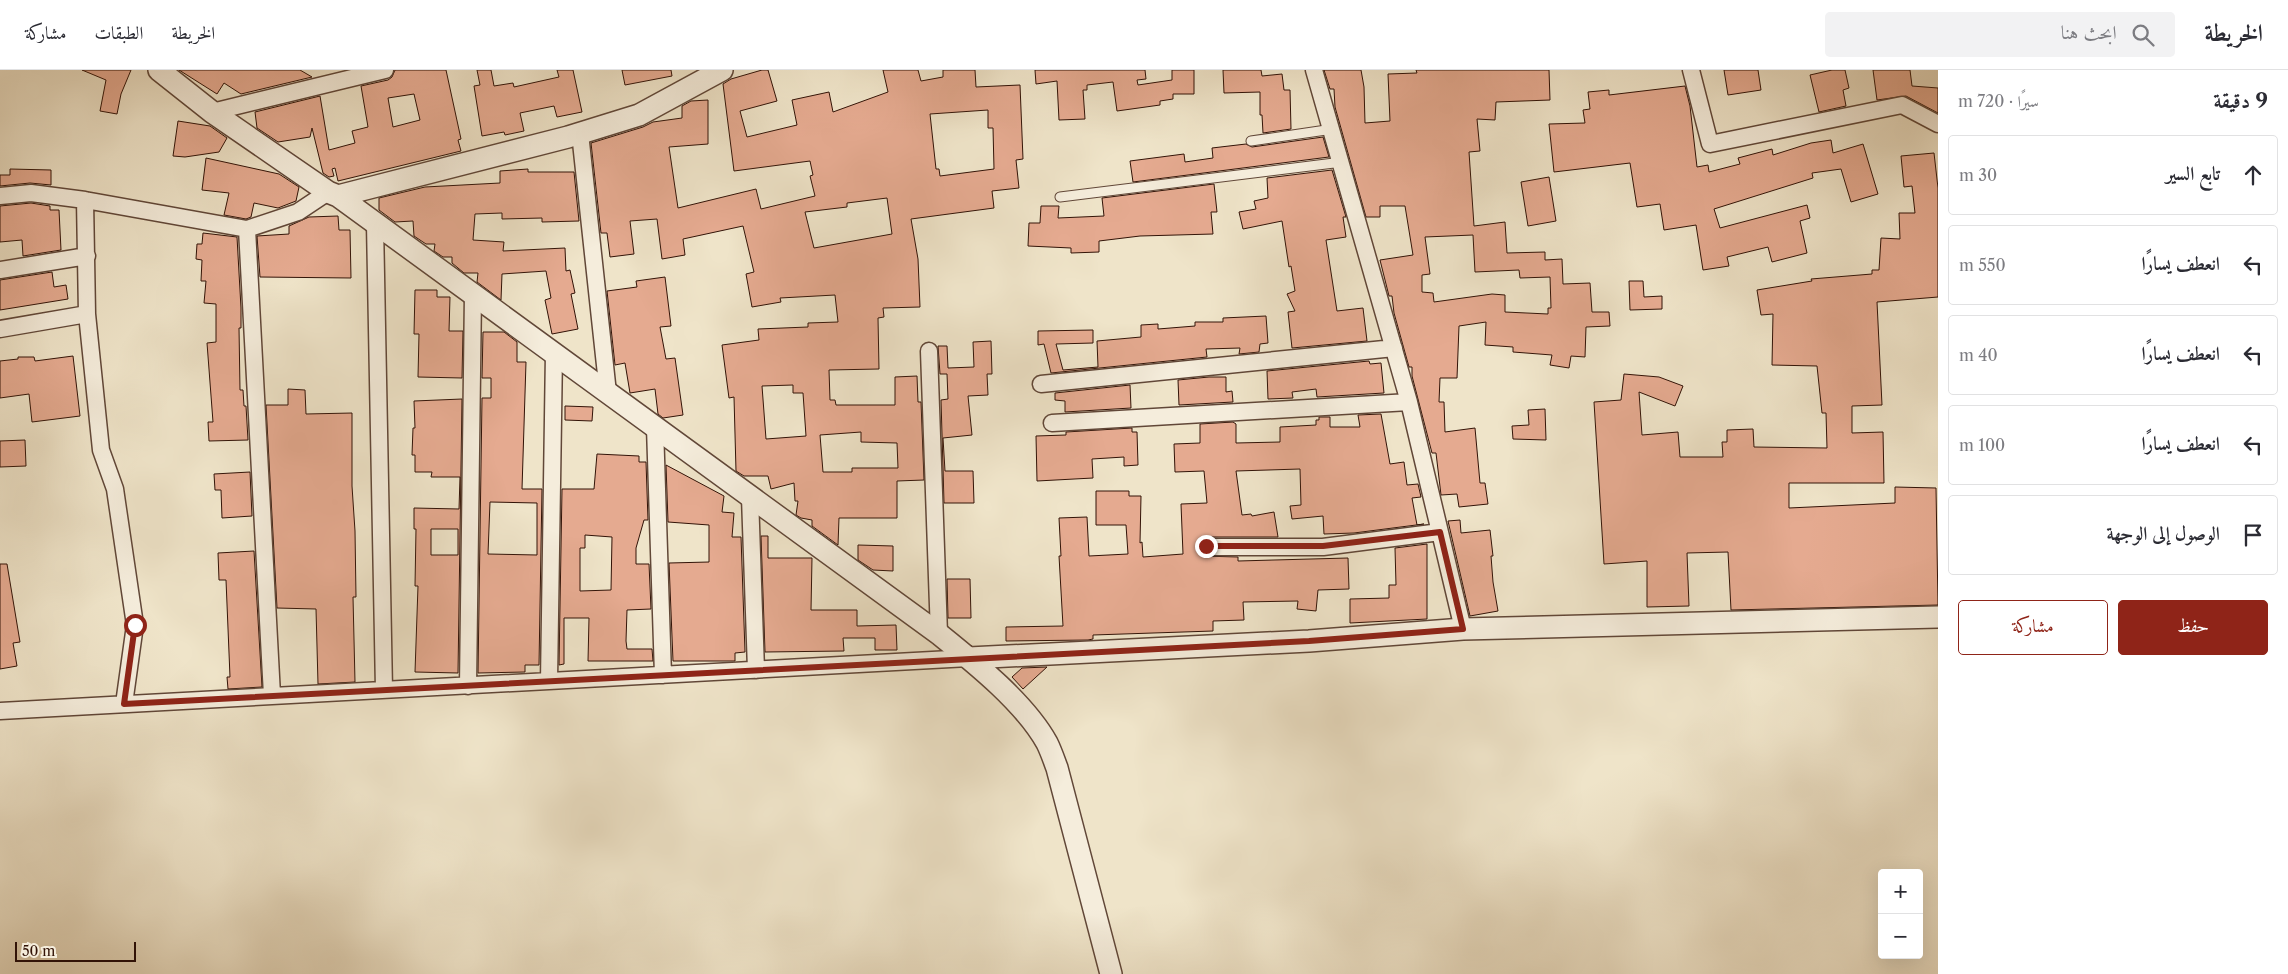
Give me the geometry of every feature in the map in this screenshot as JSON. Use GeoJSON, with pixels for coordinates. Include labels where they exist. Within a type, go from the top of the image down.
{"type":"FeatureCollection","features":[{"type":"Feature","properties":{"kind":"street"},"geometry":{"type":"LineString","coordinates":[[159,70],[212,112],[333,194],[473,293],[939,634],[969,658],[1027,713],[1048,743],[1057,768],[1111,974]]}},
{"type":"Feature","properties":{"kind":"street"},"geometry":{"type":"LineString","coordinates":[[212,112],[385,70]]}},
{"type":"Feature","properties":{"kind":"street"},"geometry":{"type":"LineString","coordinates":[[0,196],[30,194],[85,200],[247,229],[298,212],[333,194],[580,133],[639,115],[722,70]]}},
{"type":"Feature","properties":{"kind":"street"},"geometry":{"type":"LineString","coordinates":[[1314,70],[1333,129],[1409,402],[1463,629]]}},
{"type":"Feature","properties":{"kind":"street"},"geometry":{"type":"LineString","coordinates":[[1691,70],[1710,144],[1902,105],[1938,124]]}},
{"type":"Feature","properties":{"kind":"street"},"geometry":{"type":"LineString","coordinates":[[580,133],[608,393]]}},
{"type":"Feature","properties":{"kind":"street"},"geometry":{"type":"LineString","coordinates":[[85,200],[87,314],[101,450],[115,489],[135,625],[124,704]]}},
{"type":"Feature","properties":{"kind":"street"},"geometry":{"type":"LineString","coordinates":[[375,224],[384,690]]}},
{"type":"Feature","properties":{"kind":"street"},"geometry":{"type":"LineString","coordinates":[[247,229],[272,695]]}},
{"type":"Feature","properties":{"kind":"street"},"geometry":{"type":"LineString","coordinates":[[0,270],[86,256]]}},
{"type":"Feature","properties":{"kind":"street"},"geometry":{"type":"LineString","coordinates":[[468,686],[473,293]]}},
{"type":"Feature","properties":{"kind":"street"},"geometry":{"type":"LineString","coordinates":[[0,330],[87,314]]}},
{"type":"Feature","properties":{"kind":"street"},"geometry":{"type":"LineString","coordinates":[[1041,384],[1394,348]]}},
{"type":"Feature","properties":{"kind":"street"},"geometry":{"type":"LineString","coordinates":[[929,351],[939,634]]}},
{"type":"Feature","properties":{"kind":"street"},"geometry":{"type":"LineString","coordinates":[[549,681],[554,352]]}},
{"type":"Feature","properties":{"kind":"street"},"geometry":{"type":"LineString","coordinates":[[1052,423],[1409,402]]}},
{"type":"Feature","properties":{"kind":"street"},"geometry":{"type":"LineString","coordinates":[[655,427],[663,675]]}},
{"type":"Feature","properties":{"kind":"street"},"geometry":{"type":"LineString","coordinates":[[750,497],[756,670]]}},
{"type":"Feature","properties":{"kind":"street"},"geometry":{"type":"LineString","coordinates":[[1206,546],[1323,546],[1440,532]]}},
{"type":"Feature","properties":{"kind":"street"},"geometry":{"type":"LineString","coordinates":[[0,711],[1309,641],[1463,629],[1938,617]]}},
{"type":"Feature","properties":{"kind":"lane"},"geometry":{"type":"LineString","coordinates":[[1251,141],[1333,129]]}},
{"type":"Feature","properties":{"kind":"lane"},"geometry":{"type":"LineString","coordinates":[[1060,197],[1342,162]]}},
{"type":"Feature","properties":{"kind":"building"},"geometry":{"type":"Polygon","coordinates":[[[82,70],[131,70],[121,94],[117,114],[100,111],[106,80],[82,70]]]}},
{"type":"Feature","properties":{"kind":"building"},"geometry":{"type":"Polygon","coordinates":[[[179,70],[300,70],[312,77],[241,94],[224,83],[217,94],[179,70]]]}},
{"type":"Feature","properties":{"kind":"building"},"geometry":{"type":"Polygon","coordinates":[[[395,70],[446,70],[461,139],[458,140],[461,151],[338,181],[335,168],[332,169],[334,176],[329,177],[323,173],[312,128],[310,137],[278,142],[257,128],[255,112],[320,96],[329,150],[355,143],[352,131],[368,127],[361,86],[388,80],[392,77],[395,70]],[[414,94],[388,98],[393,127],[420,120],[414,94]]]}},
{"type":"Feature","properties":{"kind":"building"},"geometry":{"type":"Polygon","coordinates":[[[477,70],[491,70],[494,86],[513,83],[514,87],[559,77],[557,70],[573,70],[582,112],[557,117],[554,106],[520,113],[524,131],[505,135],[504,132],[482,136],[474,86],[480,85],[477,70]]]}},
{"type":"Feature","properties":{"kind":"building"},"geometry":{"type":"Polygon","coordinates":[[[622,70],[671,70],[672,76],[625,85],[622,70]]]}},
{"type":"Feature","properties":{"kind":"building"},"geometry":{"type":"Polygon","coordinates":[[[768,70],[777,101],[740,111],[747,137],[797,125],[792,100],[829,92],[833,112],[888,92],[883,70],[918,70],[921,81],[943,77],[943,70],[975,70],[976,87],[1020,85],[1023,159],[1016,160],[1019,188],[992,191],[994,208],[911,219],[918,259],[920,307],[883,308],[884,317],[878,318],[879,369],[829,370],[830,400],[835,400],[836,405],[895,405],[895,377],[917,376],[918,402],[921,402],[924,480],[897,481],[897,518],[839,518],[838,545],[812,526],[812,520],[796,515],[798,501],[795,501],[794,483],[771,489],[768,476],[744,476],[736,471],[734,397],[729,398],[722,345],[759,340],[758,329],[808,327],[808,323],[838,322],[835,295],[780,298],[781,302],[752,307],[746,274],[754,272],[743,226],[683,239],[685,255],[662,259],[657,219],[630,221],[634,254],[610,257],[607,233],[601,233],[591,143],[643,127],[653,122],[682,118],[682,106],[691,101],[708,100],[708,144],[669,147],[678,208],[756,189],[761,209],[815,196],[810,176],[813,175],[810,161],[734,171],[723,84],[731,79],[768,70]],[[988,110],[930,114],[936,169],[939,169],[940,176],[994,169],[993,128],[988,128],[988,110]],[[887,198],[847,203],[847,207],[805,212],[814,248],[892,234],[887,198]],[[793,385],[762,386],[766,439],[806,436],[803,393],[793,393],[793,385]],[[861,432],[820,435],[823,472],[852,472],[852,468],[898,468],[897,443],[861,442],[861,432]]]}},
{"type":"Feature","properties":{"kind":"building"},"geometry":{"type":"Polygon","coordinates":[[[1035,70],[1145,70],[1146,79],[1137,80],[1138,85],[1172,80],[1172,70],[1194,70],[1194,94],[1173,94],[1173,99],[1160,101],[1160,105],[1117,111],[1113,82],[1087,85],[1087,90],[1083,90],[1085,119],[1059,120],[1057,81],[1036,84],[1035,70]]]}},
{"type":"Feature","properties":{"kind":"building"},"geometry":{"type":"Polygon","coordinates":[[[1223,70],[1261,70],[1262,76],[1282,74],[1284,90],[1290,90],[1291,129],[1263,133],[1262,115],[1260,115],[1260,92],[1224,93],[1223,70]]]}},
{"type":"Feature","properties":{"kind":"building"},"geometry":{"type":"Polygon","coordinates":[[[1324,70],[1361,70],[1364,87],[1365,123],[1390,121],[1388,74],[1417,73],[1416,70],[1549,70],[1550,100],[1496,102],[1495,120],[1477,119],[1480,151],[1469,152],[1474,226],[1505,222],[1507,253],[1545,252],[1545,260],[1562,259],[1563,284],[1590,283],[1592,312],[1609,312],[1610,326],[1586,327],[1585,357],[1571,356],[1569,368],[1550,365],[1552,355],[1513,352],[1513,347],[1485,345],[1486,322],[1459,326],[1457,378],[1440,378],[1439,402],[1444,402],[1445,432],[1475,428],[1480,483],[1485,483],[1488,504],[1459,507],[1457,494],[1441,495],[1436,453],[1432,453],[1412,376],[1412,367],[1409,367],[1394,313],[1392,296],[1389,296],[1380,260],[1413,255],[1405,206],[1380,206],[1380,217],[1366,217],[1335,107],[1334,89],[1330,89],[1324,70]],[[1473,235],[1425,237],[1430,274],[1422,275],[1422,292],[1433,293],[1434,302],[1492,294],[1505,295],[1505,312],[1548,314],[1548,308],[1551,308],[1550,277],[1520,278],[1519,270],[1475,272],[1473,235]]]}},
{"type":"Feature","properties":{"kind":"building"},"geometry":{"type":"Polygon","coordinates":[[[1724,70],[1758,70],[1761,90],[1728,95],[1724,70]]]}},
{"type":"Feature","properties":{"kind":"building"},"geometry":{"type":"Polygon","coordinates":[[[1832,70],[1845,70],[1849,88],[1843,90],[1846,106],[1819,112],[1810,75],[1832,70]]]}},
{"type":"Feature","properties":{"kind":"building"},"geometry":{"type":"Polygon","coordinates":[[[1873,70],[1910,70],[1912,86],[1938,88],[1938,113],[1906,96],[1877,100],[1873,70]]]}},
{"type":"Feature","properties":{"kind":"building"},"geometry":{"type":"Polygon","coordinates":[[[1685,86],[1690,106],[1697,167],[1708,165],[1709,172],[1740,164],[1738,158],[1772,149],[1773,155],[1811,143],[1831,140],[1833,153],[1863,144],[1878,194],[1851,202],[1841,169],[1812,173],[1813,178],[1714,209],[1720,228],[1807,205],[1810,218],[1800,221],[1807,253],[1772,262],[1768,247],[1727,257],[1729,266],[1703,270],[1696,225],[1664,230],[1660,204],[1637,207],[1630,163],[1554,172],[1549,124],[1585,123],[1583,110],[1590,109],[1588,92],[1609,90],[1609,95],[1685,86]]]}},
{"type":"Feature","properties":{"kind":"building"},"geometry":{"type":"Polygon","coordinates":[[[178,121],[210,126],[227,138],[219,152],[185,157],[173,156],[178,121]]]}},
{"type":"Feature","properties":{"kind":"building"},"geometry":{"type":"Polygon","coordinates":[[[1323,137],[1329,157],[1133,182],[1130,161],[1184,154],[1185,162],[1213,158],[1212,148],[1246,144],[1252,147],[1323,137]]]}},
{"type":"Feature","properties":{"kind":"building"},"geometry":{"type":"Polygon","coordinates":[[[1934,153],[1938,188],[1938,297],[1877,302],[1882,405],[1852,406],[1852,433],[1883,432],[1884,483],[1789,483],[1789,508],[1895,503],[1895,487],[1936,488],[1938,605],[1731,610],[1728,552],[1687,553],[1689,606],[1647,607],[1647,561],[1604,564],[1594,402],[1621,400],[1624,374],[1659,377],[1683,386],[1675,406],[1639,392],[1642,435],[1678,432],[1680,457],[1723,457],[1722,442],[1727,442],[1727,430],[1753,429],[1754,447],[1827,448],[1826,413],[1822,413],[1817,366],[1772,365],[1773,314],[1761,315],[1757,290],[1812,281],[1811,279],[1872,274],[1872,270],[1879,270],[1881,238],[1900,239],[1899,213],[1915,213],[1912,186],[1904,187],[1901,156],[1934,153]]]}},
{"type":"Feature","properties":{"kind":"building"},"geometry":{"type":"Polygon","coordinates":[[[206,158],[279,174],[299,187],[296,201],[278,208],[254,203],[251,217],[246,219],[224,215],[229,193],[202,190],[206,158]]]}},
{"type":"Feature","properties":{"kind":"building"},"geometry":{"type":"Polygon","coordinates":[[[10,169],[51,170],[51,185],[30,183],[0,186],[0,175],[10,175],[10,169]]]}},
{"type":"Feature","properties":{"kind":"building"},"geometry":{"type":"Polygon","coordinates":[[[528,169],[528,172],[574,172],[579,221],[542,222],[542,218],[502,219],[502,213],[475,214],[473,240],[504,242],[503,251],[565,248],[566,271],[570,270],[575,293],[571,294],[578,329],[552,334],[545,300],[551,298],[546,271],[502,274],[501,300],[477,282],[478,273],[464,273],[452,263],[452,257],[443,257],[434,251],[435,244],[426,244],[414,236],[413,221],[395,222],[379,210],[379,198],[425,187],[500,183],[500,171],[528,169]]]}},
{"type":"Feature","properties":{"kind":"building"},"geometry":{"type":"Polygon","coordinates":[[[1332,170],[1346,217],[1343,217],[1346,237],[1326,240],[1337,311],[1363,308],[1367,341],[1292,348],[1288,312],[1295,311],[1287,294],[1295,291],[1291,266],[1289,267],[1282,221],[1243,229],[1239,212],[1256,209],[1254,201],[1268,198],[1267,178],[1332,170]]]}},
{"type":"Feature","properties":{"kind":"building"},"geometry":{"type":"Polygon","coordinates":[[[1549,177],[1556,221],[1528,226],[1521,182],[1549,177]]]}},
{"type":"Feature","properties":{"kind":"building"},"geometry":{"type":"Polygon","coordinates":[[[1214,184],[1217,212],[1211,212],[1213,234],[1140,236],[1099,241],[1099,252],[1071,253],[1071,248],[1028,246],[1029,223],[1040,223],[1041,206],[1059,206],[1058,218],[1104,216],[1102,198],[1214,184]]]}},
{"type":"Feature","properties":{"kind":"building"},"geometry":{"type":"Polygon","coordinates":[[[31,203],[50,206],[50,210],[59,210],[61,250],[23,256],[22,240],[0,242],[0,206],[31,203]]]}},
{"type":"Feature","properties":{"kind":"building"},"geometry":{"type":"Polygon","coordinates":[[[338,216],[339,230],[350,230],[351,278],[260,277],[257,236],[289,234],[289,226],[309,217],[338,216]]]}},
{"type":"Feature","properties":{"kind":"building"},"geometry":{"type":"Polygon","coordinates":[[[203,233],[237,237],[241,308],[241,328],[239,328],[240,390],[243,390],[244,406],[246,406],[248,440],[209,441],[208,422],[213,422],[207,343],[216,342],[216,304],[204,303],[206,281],[201,281],[202,260],[196,259],[197,244],[202,244],[203,233]]]}},
{"type":"Feature","properties":{"kind":"building"},"geometry":{"type":"Polygon","coordinates":[[[52,272],[54,287],[66,285],[68,299],[0,310],[0,280],[52,272]]]}},
{"type":"Feature","properties":{"kind":"building"},"geometry":{"type":"Polygon","coordinates":[[[665,277],[671,326],[660,327],[666,359],[675,358],[683,415],[663,418],[658,414],[655,389],[630,393],[625,363],[615,365],[607,291],[637,287],[636,281],[665,277]]]}},
{"type":"Feature","properties":{"kind":"building"},"geometry":{"type":"Polygon","coordinates":[[[1629,281],[1643,281],[1644,297],[1662,296],[1662,309],[1630,310],[1629,281]]]}},
{"type":"Feature","properties":{"kind":"building"},"geometry":{"type":"Polygon","coordinates":[[[415,290],[437,290],[437,297],[450,297],[449,331],[463,331],[462,378],[418,377],[419,334],[414,334],[415,290]]]}},
{"type":"Feature","properties":{"kind":"building"},"geometry":{"type":"Polygon","coordinates":[[[1266,316],[1268,343],[1260,344],[1259,352],[1239,354],[1240,348],[1206,349],[1207,357],[1051,373],[1044,344],[1038,345],[1038,331],[1093,330],[1093,343],[1056,344],[1063,370],[1098,367],[1097,341],[1141,337],[1141,325],[1158,324],[1158,329],[1195,326],[1195,322],[1223,322],[1223,318],[1266,316]]]}},
{"type":"Feature","properties":{"kind":"building"},"geometry":{"type":"Polygon","coordinates":[[[483,332],[504,332],[517,342],[517,362],[526,362],[522,489],[542,489],[539,665],[525,665],[525,672],[478,673],[482,398],[491,398],[491,378],[482,378],[483,332]],[[490,502],[488,554],[537,555],[537,503],[490,502]]]}},
{"type":"Feature","properties":{"kind":"building"},"geometry":{"type":"Polygon","coordinates":[[[991,341],[992,374],[987,374],[988,395],[968,396],[972,435],[943,438],[945,471],[973,471],[974,503],[944,503],[941,400],[948,399],[947,374],[940,374],[938,346],[947,346],[948,368],[974,367],[973,342],[991,341]]]}},
{"type":"Feature","properties":{"kind":"building"},"geometry":{"type":"Polygon","coordinates":[[[73,356],[80,416],[32,422],[29,394],[0,398],[0,361],[18,359],[18,357],[34,357],[35,361],[73,356]]]}},
{"type":"Feature","properties":{"kind":"building"},"geometry":{"type":"Polygon","coordinates":[[[1369,361],[1370,364],[1381,363],[1384,393],[1317,397],[1316,389],[1292,392],[1293,398],[1268,399],[1267,371],[1369,361]]]}},
{"type":"Feature","properties":{"kind":"building"},"geometry":{"type":"Polygon","coordinates":[[[1226,377],[1226,392],[1232,391],[1233,402],[1179,405],[1178,380],[1226,377]]]}},
{"type":"Feature","properties":{"kind":"building"},"geometry":{"type":"Polygon","coordinates":[[[1130,385],[1131,408],[1065,412],[1065,401],[1055,400],[1055,393],[1130,385]]]}},
{"type":"Feature","properties":{"kind":"building"},"geometry":{"type":"Polygon","coordinates":[[[288,389],[305,390],[306,414],[352,413],[352,486],[356,597],[353,597],[355,682],[318,684],[316,609],[277,608],[266,405],[288,405],[288,389]]]}},
{"type":"Feature","properties":{"kind":"building"},"geometry":{"type":"Polygon","coordinates":[[[462,399],[458,673],[415,672],[418,586],[415,586],[416,529],[414,529],[414,508],[459,509],[460,477],[431,477],[432,472],[415,472],[415,455],[412,455],[413,428],[415,428],[414,401],[462,399]],[[431,529],[431,555],[458,555],[458,529],[431,529]]]}},
{"type":"Feature","properties":{"kind":"building"},"geometry":{"type":"Polygon","coordinates":[[[565,406],[593,407],[592,421],[565,420],[565,406]]]}},
{"type":"Feature","properties":{"kind":"building"},"geometry":{"type":"Polygon","coordinates":[[[1545,409],[1546,440],[1513,439],[1512,426],[1529,425],[1528,410],[1545,409]]]}},
{"type":"Feature","properties":{"kind":"building"},"geometry":{"type":"Polygon","coordinates":[[[1381,414],[1390,464],[1404,462],[1407,485],[1418,484],[1421,497],[1412,498],[1417,525],[1354,533],[1324,534],[1323,516],[1292,519],[1290,506],[1301,505],[1300,469],[1236,471],[1242,515],[1251,514],[1252,516],[1274,512],[1278,537],[1206,537],[1197,542],[1197,552],[1201,556],[1238,557],[1238,561],[1348,558],[1349,589],[1318,590],[1316,611],[1297,609],[1298,601],[1243,602],[1244,620],[1213,621],[1213,631],[1093,635],[1093,639],[1088,640],[1006,641],[1006,627],[1063,626],[1059,518],[1087,517],[1089,556],[1128,554],[1126,525],[1096,525],[1096,491],[1129,491],[1129,496],[1141,496],[1140,543],[1142,542],[1143,557],[1183,554],[1181,504],[1207,503],[1204,471],[1175,472],[1174,444],[1200,443],[1200,424],[1233,422],[1236,424],[1236,443],[1280,442],[1280,427],[1316,425],[1316,420],[1319,420],[1319,417],[1330,417],[1330,427],[1360,427],[1358,415],[1381,414]]]}},
{"type":"Feature","properties":{"kind":"building"},"geometry":{"type":"Polygon","coordinates":[[[1132,428],[1132,432],[1137,432],[1138,465],[1124,466],[1124,457],[1092,459],[1093,478],[1037,481],[1036,436],[1132,428]]]}},
{"type":"Feature","properties":{"kind":"building"},"geometry":{"type":"Polygon","coordinates":[[[25,440],[26,466],[0,467],[0,441],[25,440]]]}},
{"type":"Feature","properties":{"kind":"building"},"geometry":{"type":"Polygon","coordinates":[[[597,454],[639,456],[639,462],[646,462],[648,520],[644,520],[636,548],[636,564],[649,564],[651,609],[627,610],[626,641],[627,649],[652,649],[653,661],[588,661],[589,618],[564,618],[564,664],[559,665],[562,489],[594,489],[597,454]],[[585,535],[585,548],[580,548],[580,591],[611,590],[612,537],[585,535]]]}},
{"type":"Feature","properties":{"kind":"building"},"geometry":{"type":"Polygon","coordinates":[[[666,465],[724,496],[722,512],[734,513],[732,537],[741,537],[745,652],[735,653],[735,661],[673,661],[669,563],[709,562],[709,525],[668,522],[666,465]]]}},
{"type":"Feature","properties":{"kind":"building"},"geometry":{"type":"Polygon","coordinates":[[[250,472],[252,516],[222,518],[221,490],[215,490],[214,474],[250,472]]]}},
{"type":"Feature","properties":{"kind":"building"},"geometry":{"type":"Polygon","coordinates":[[[1460,520],[1461,533],[1490,530],[1493,582],[1498,611],[1470,616],[1448,521],[1460,520]]]}},
{"type":"Feature","properties":{"kind":"building"},"geometry":{"type":"Polygon","coordinates":[[[761,536],[768,536],[768,558],[812,558],[811,610],[857,610],[857,626],[896,625],[897,650],[875,650],[875,638],[843,638],[844,651],[765,652],[761,536]]]}},
{"type":"Feature","properties":{"kind":"building"},"geometry":{"type":"Polygon","coordinates":[[[1427,544],[1427,619],[1350,623],[1350,599],[1389,598],[1389,585],[1396,585],[1395,548],[1427,544]]]}},
{"type":"Feature","properties":{"kind":"building"},"geometry":{"type":"Polygon","coordinates":[[[858,545],[893,546],[893,571],[873,570],[858,560],[858,545]]]}},
{"type":"Feature","properties":{"kind":"building"},"geometry":{"type":"Polygon","coordinates":[[[254,551],[262,687],[228,689],[227,677],[230,677],[226,580],[219,580],[218,553],[254,551]]]}},
{"type":"Feature","properties":{"kind":"building"},"geometry":{"type":"Polygon","coordinates":[[[0,564],[7,564],[20,642],[13,643],[17,666],[0,669],[0,564]]]}},
{"type":"Feature","properties":{"kind":"building"},"geometry":{"type":"Polygon","coordinates":[[[947,579],[970,579],[971,618],[948,618],[947,579]]]}},
{"type":"Feature","properties":{"kind":"building"},"geometry":{"type":"Polygon","coordinates":[[[1047,667],[1023,689],[1012,677],[1022,668],[1047,667]]]}},
{"type":"Feature","properties":{"kind":"route"},"geometry":{"type":"LineString","coordinates":[[135,625],[124,704],[1309,641],[1463,629],[1440,532],[1323,546],[1206,546]]}}]}
